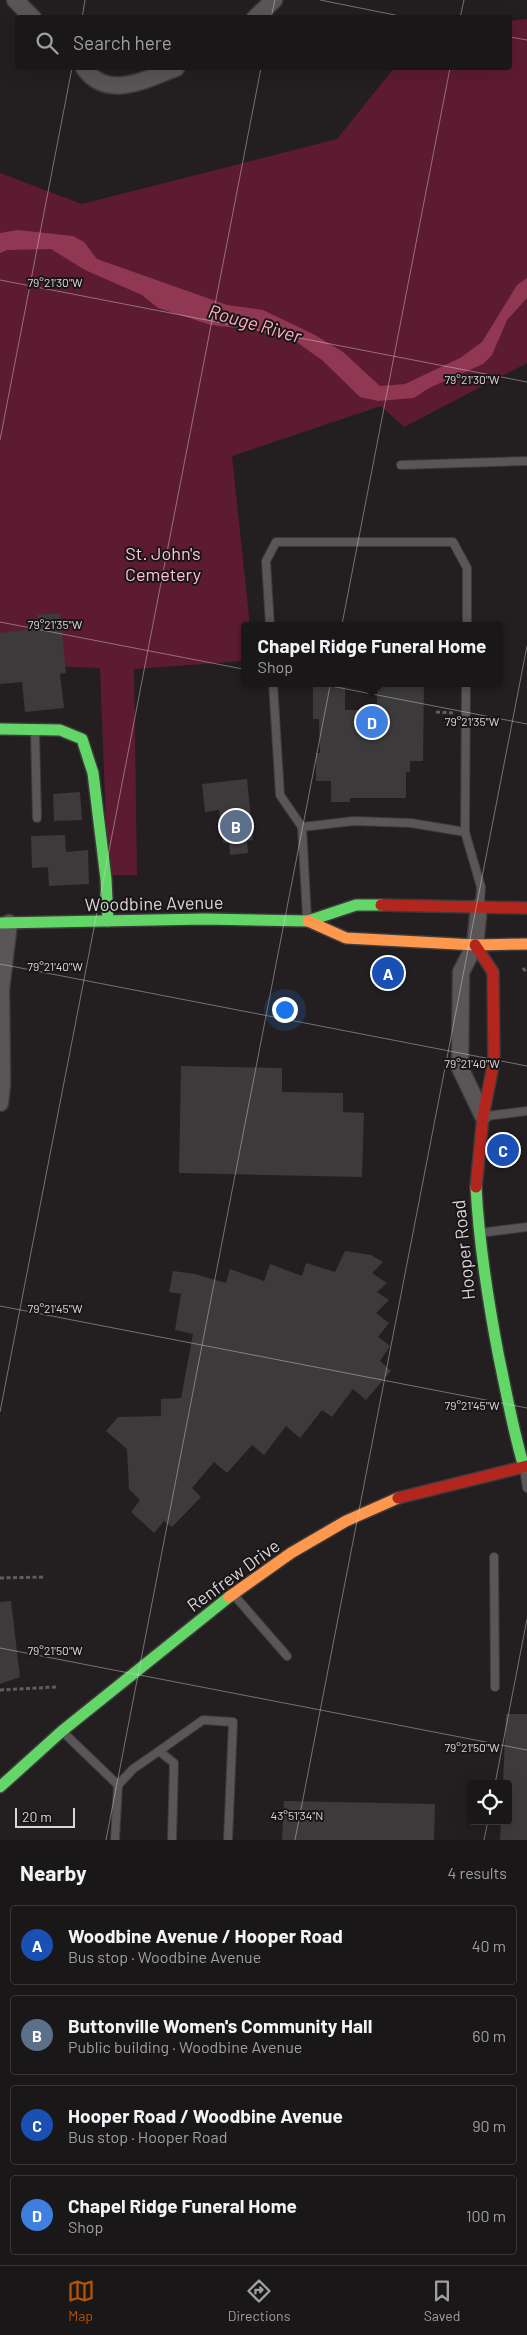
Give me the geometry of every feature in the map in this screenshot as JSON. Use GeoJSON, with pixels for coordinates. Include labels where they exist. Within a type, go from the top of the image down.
{"type":"FeatureCollection","features":[{"type":"Feature","properties":{"kind":"street"},"geometry":{"type":"LineString","coordinates":[[15,0],[30,15]]}},
{"type":"Feature","properties":{"kind":"street"},"geometry":{"type":"LineString","coordinates":[[258,15],[274,0]]}},
{"type":"Feature","properties":{"kind":"street"},"geometry":{"type":"LineString","coordinates":[[86,70],[90,76],[115,87],[131,85],[171,70]]}},
{"type":"Feature","properties":{"kind":"street"},"geometry":{"type":"LineString","coordinates":[[0,729],[71,733],[82,738],[89,752],[94,772],[95,796],[108,890],[108,921]]}},
{"type":"Feature","properties":{"kind":"street","name":"Woodbine Avenue"},"geometry":{"type":"LineString","coordinates":[[4,923],[204,918],[308,921],[356,904],[527,908]]}},
{"type":"Feature","properties":{"kind":"street"},"geometry":{"type":"LineString","coordinates":[[479,907],[475,945],[462,972],[460,1068],[483,1116]]}},
{"type":"Feature","properties":{"kind":"street","name":"Woodbine Avenue"},"geometry":{"type":"LineString","coordinates":[[308,921],[346,938],[475,945],[527,944]]}},
{"type":"Feature","properties":{"kind":"street"},"geometry":{"type":"LineString","coordinates":[[0,1102],[2,1084],[1,989],[4,923]]}},
{"type":"Feature","properties":{"kind":"street","name":"Hooper Road"},"geometry":{"type":"LineString","coordinates":[[475,945],[493,972],[494,1061],[483,1116],[476,1185],[478,1233],[491,1313],[516,1438],[525,1467]]}},
{"type":"Feature","properties":{"kind":"street","name":"Renfrew Drive"},"geometry":{"type":"LineString","coordinates":[[0,1787],[62,1731],[233,1594],[299,1549],[346,1521],[394,1499],[525,1467]]}},
{"type":"Feature","properties":{"kind":"lane"},"geometry":{"type":"LineString","coordinates":[[401,465],[527,461]]}},
{"type":"Feature","properties":{"kind":"lane"},"geometry":{"type":"LineString","coordinates":[[270,622],[266,561],[276,542],[453,542],[467,568],[467,622]]}},
{"type":"Feature","properties":{"kind":"lane"},"geometry":{"type":"LineString","coordinates":[[273,687],[280,795],[302,827],[308,921]]}},
{"type":"Feature","properties":{"kind":"lane"},"geometry":{"type":"LineString","coordinates":[[466,687],[466,832],[481,887],[479,907]]}},
{"type":"Feature","properties":{"kind":"lane"},"geometry":{"type":"LineString","coordinates":[[34,730],[37,818]]}},
{"type":"Feature","properties":{"kind":"lane"},"geometry":{"type":"LineString","coordinates":[[302,827],[354,820],[411,823],[466,832]]}},
{"type":"Feature","properties":{"kind":"lane"},"geometry":{"type":"LineString","coordinates":[[483,1116],[527,1111]]}},
{"type":"Feature","properties":{"kind":"lane"},"geometry":{"type":"LineString","coordinates":[[478,1233],[527,1228]]}},
{"type":"Feature","properties":{"kind":"lane"},"geometry":{"type":"LineString","coordinates":[[525,1467],[527,1488]]}},
{"type":"Feature","properties":{"kind":"lane"},"geometry":{"type":"LineString","coordinates":[[494,1557],[495,1687]]}},
{"type":"Feature","properties":{"kind":"lane"},"geometry":{"type":"LineString","coordinates":[[233,1594],[287,1656]]}},
{"type":"Feature","properties":{"kind":"lane"},"geometry":{"type":"LineString","coordinates":[[115,1840],[118,1785],[132,1769],[203,1720],[233,1722],[228,1840]]}},
{"type":"Feature","properties":{"kind":"lane"},"geometry":{"type":"LineString","coordinates":[[62,1731],[118,1785]]}},
{"type":"Feature","properties":{"kind":"lane"},"geometry":{"type":"LineString","coordinates":[[159,1751],[174,1763],[172,1840]]}},
{"type":"Feature","properties":{"kind":"path"},"geometry":{"type":"LineString","coordinates":[[522,968],[527,973]]}},
{"type":"Feature","properties":{"kind":"path"},"geometry":{"type":"LineString","coordinates":[[0,1578],[45,1578]]}},
{"type":"Feature","properties":{"kind":"path"},"geometry":{"type":"LineString","coordinates":[[0,1690],[56,1687]]}},
{"type":"Feature","properties":{"kind":"green space","name":"St. John's Cemetery"},"geometry":{"type":"Polygon","coordinates":[[[527,19],[527,363],[404,427],[381,406],[232,456],[250,622],[241,622],[241,661],[134,669],[137,875],[108,875],[100,668],[8,664],[0,646],[0,173],[82,204],[337,139],[392,70],[512,70],[512,21],[527,19]]]}},
{"type":"Feature","properties":{"kind":"water","name":"Rouge River"},"geometry":{"type":"Polygon","coordinates":[[[18,230],[73,236],[84,242],[97,259],[227,305],[263,310],[315,335],[343,352],[380,386],[405,384],[460,358],[482,342],[517,285],[527,278],[527,298],[507,320],[492,355],[483,364],[429,388],[414,398],[378,401],[360,397],[322,360],[295,341],[253,330],[211,325],[158,308],[142,295],[85,270],[51,249],[7,250],[0,253],[0,233],[18,230]]]}},
{"type":"Feature","properties":{"kind":"building"},"geometry":{"type":"Polygon","coordinates":[[[60,613],[66,673],[60,674],[64,708],[25,712],[22,682],[0,684],[0,633],[39,628],[37,615],[60,613]]]}},
{"type":"Feature","properties":{"kind":"building"},"geometry":{"type":"Polygon","coordinates":[[[313,687],[345,687],[345,710],[377,710],[377,687],[424,687],[423,761],[410,761],[410,772],[406,772],[406,798],[350,798],[350,802],[331,802],[331,781],[316,781],[316,753],[320,753],[319,719],[313,719],[313,687]]]}},
{"type":"Feature","properties":{"kind":"building"},"geometry":{"type":"Polygon","coordinates":[[[247,779],[253,840],[247,841],[248,853],[230,855],[229,843],[223,843],[219,810],[205,812],[202,784],[247,779]]]}},
{"type":"Feature","properties":{"kind":"building"},"geometry":{"type":"Polygon","coordinates":[[[80,792],[82,820],[54,821],[53,794],[80,792]]]}},
{"type":"Feature","properties":{"kind":"building"},"geometry":{"type":"Polygon","coordinates":[[[65,835],[66,852],[88,850],[89,884],[49,886],[48,867],[32,868],[31,836],[65,835]]]}},
{"type":"Feature","properties":{"kind":"building"},"geometry":{"type":"Polygon","coordinates":[[[181,1066],[282,1068],[282,1092],[343,1093],[343,1112],[364,1113],[362,1177],[179,1173],[181,1066]]]}},
{"type":"Feature","properties":{"kind":"building"},"geometry":{"type":"Polygon","coordinates":[[[345,1251],[371,1255],[383,1262],[372,1273],[387,1283],[377,1292],[389,1300],[376,1313],[389,1323],[378,1337],[390,1346],[380,1361],[391,1371],[366,1400],[353,1389],[332,1417],[322,1410],[300,1438],[286,1426],[264,1455],[252,1445],[227,1473],[214,1462],[192,1488],[201,1497],[172,1527],[164,1521],[154,1533],[131,1512],[140,1500],[129,1489],[127,1449],[106,1431],[118,1417],[161,1416],[161,1399],[181,1398],[193,1334],[175,1330],[181,1294],[169,1292],[173,1271],[195,1274],[226,1283],[230,1269],[264,1281],[270,1264],[302,1276],[306,1263],[335,1272],[345,1251]]]}},
{"type":"Feature","properties":{"kind":"building"},"geometry":{"type":"Polygon","coordinates":[[[11,1601],[20,1677],[0,1684],[0,1602],[11,1601]]]}},
{"type":"Feature","properties":{"kind":"building"},"geometry":{"type":"Polygon","coordinates":[[[506,1714],[527,1714],[527,1840],[500,1840],[501,1825],[512,1825],[512,1780],[503,1780],[506,1714]]]}},
{"type":"Feature","properties":{"kind":"building"},"geometry":{"type":"Polygon","coordinates":[[[284,1801],[435,1804],[434,1840],[282,1840],[284,1801]]]}},
{"type":"Feature","properties":{"kind":"traffic: fast"},"geometry":{"type":"LineString","coordinates":[[0,729],[60,730],[82,739],[93,773],[106,879],[108,921]]}},
{"type":"Feature","properties":{"kind":"traffic: fast"},"geometry":{"type":"LineString","coordinates":[[0,923],[204,919],[308,921],[356,905],[381,905]]}},
{"type":"Feature","properties":{"kind":"traffic: fast"},"geometry":{"type":"LineString","coordinates":[[476,1187],[482,1252],[491,1315],[510,1413],[524,1467]]}},
{"type":"Feature","properties":{"kind":"traffic: fast"},"geometry":{"type":"LineString","coordinates":[[0,1787],[62,1731],[229,1597]]}},
{"type":"Feature","properties":{"kind":"traffic: slow"},"geometry":{"type":"LineString","coordinates":[[308,921],[346,938],[475,945],[527,944]]}},
{"type":"Feature","properties":{"kind":"traffic: slow"},"geometry":{"type":"LineString","coordinates":[[229,1597],[291,1553],[346,1521],[398,1498]]}},
{"type":"Feature","properties":{"kind":"traffic: jam"},"geometry":{"type":"LineString","coordinates":[[381,905],[527,908]]}},
{"type":"Feature","properties":{"kind":"traffic: jam"},"geometry":{"type":"LineString","coordinates":[[475,945],[493,972],[494,1061],[483,1116],[476,1187]]}},
{"type":"Feature","properties":{"kind":"traffic: jam"},"geometry":{"type":"LineString","coordinates":[[398,1498],[527,1466]]}},
{"type":"Feature","properties":{"kind":"place","name":"Chapel Ridge Funeral Home"},"geometry":{"type":"Point","coordinates":[372,722]}},
{"type":"Feature","properties":{"kind":"place","name":"Buttonville Women's Community Hall"},"geometry":{"type":"Point","coordinates":[236,826]}},
{"type":"Feature","properties":{"kind":"place","name":"Woodbine Avenue / Hooper Road"},"geometry":{"type":"Point","coordinates":[388,973]}},
{"type":"Feature","properties":{"kind":"place","name":"Hooper Road / Woodbine Avenue"},"geometry":{"type":"Point","coordinates":[503,1150]}}]}
